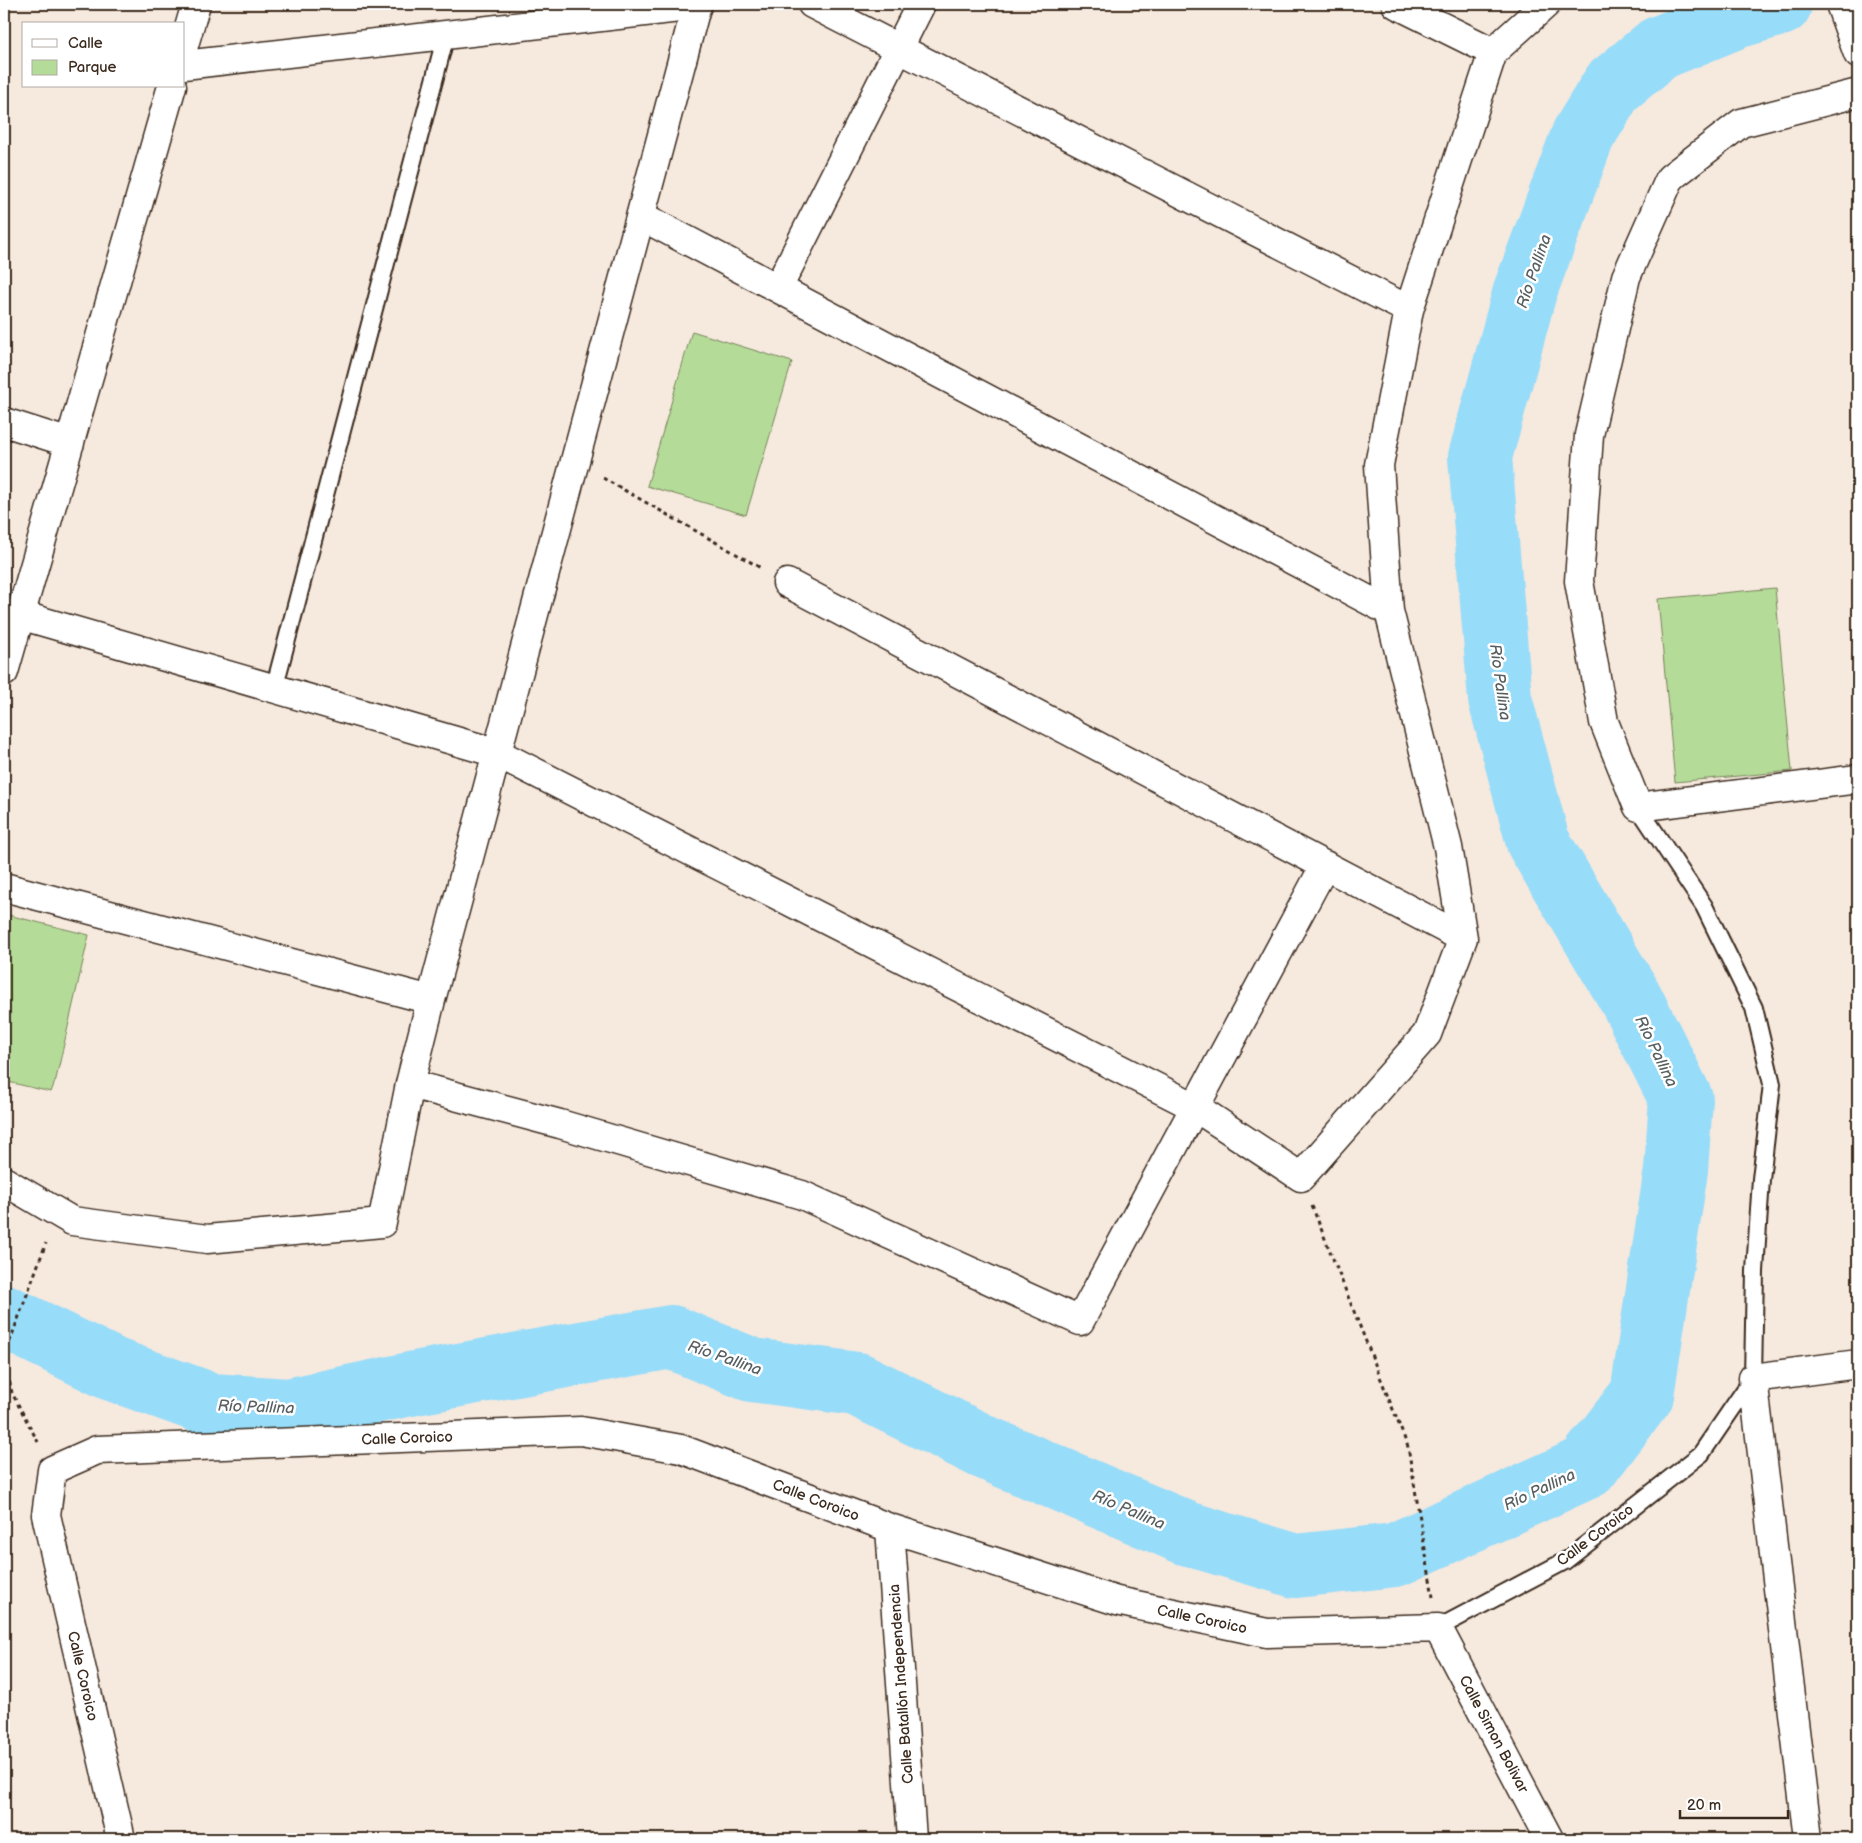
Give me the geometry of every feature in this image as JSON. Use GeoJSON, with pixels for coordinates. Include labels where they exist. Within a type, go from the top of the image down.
{"type":"FeatureCollection","features":[{"type":"Feature","properties":{"kind":"street"},"geometry":{"type":"LineString","coordinates":[[185,42],[196,4]]}},
{"type":"Feature","properties":{"kind":"street"},"geometry":{"type":"LineString","coordinates":[[812,4],[1409,310]]}},
{"type":"Feature","properties":{"kind":"street"},"geometry":{"type":"LineString","coordinates":[[778,288],[921,4]]}},
{"type":"Feature","properties":{"kind":"street"},"geometry":{"type":"LineString","coordinates":[[1396,4],[1493,52]]}},
{"type":"Feature","properties":{"kind":"street"},"geometry":{"type":"LineString","coordinates":[[20,616],[497,752],[1195,1107],[1301,1177],[1427,1034],[1463,938],[1448,847],[1389,611],[1379,465],[1409,310],[1493,52],[1546,4]]}},
{"type":"Feature","properties":{"kind":"street"},"geometry":{"type":"LineString","coordinates":[[1840,4],[1854,43]]}},
{"type":"Feature","properties":{"kind":"street"},"geometry":{"type":"LineString","coordinates":[[4,1181],[72,1221],[206,1239],[382,1223],[410,1084],[431,1000],[697,5],[185,65]]}},
{"type":"Feature","properties":{"kind":"street"},"geometry":{"type":"LineString","coordinates":[[4,672],[171,88]]}},
{"type":"Feature","properties":{"kind":"street"},"geometry":{"type":"LineString","coordinates":[[1858,93],[1741,123],[1670,178],[1626,277],[1588,435],[1578,581],[1604,722],[1638,807],[1858,779]]}},
{"type":"Feature","properties":{"kind":"street"},"geometry":{"type":"LineString","coordinates":[[641,216],[1389,611]]}},
{"type":"Feature","properties":{"kind":"street"},"geometry":{"type":"LineString","coordinates":[[4,422],[70,443]]}},
{"type":"Feature","properties":{"kind":"street"},"geometry":{"type":"LineString","coordinates":[[787,583],[1463,938]]}},
{"type":"Feature","properties":{"kind":"street"},"geometry":{"type":"LineString","coordinates":[[410,1084],[560,1124],[802,1195],[1080,1321],[1325,865]]}},
{"type":"Feature","properties":{"kind":"street"},"geometry":{"type":"LineString","coordinates":[[4,886],[431,1000]]}},
{"type":"Feature","properties":{"kind":"street"},"geometry":{"type":"LineString","coordinates":[[1808,1839],[1753,1378],[1858,1364]]}},
{"type":"Feature","properties":{"kind":"street","name":"Calle Coroico"},"geometry":{"type":"LineString","coordinates":[[121,1839],[46,1515],[52,1470],[97,1450],[581,1432],[681,1449],[890,1528],[1117,1601],[1268,1633],[1438,1628]]}},
{"type":"Feature","properties":{"kind":"street","name":"Calle Batallón Independencia"},"geometry":{"type":"LineString","coordinates":[[890,1528],[912,1839]]}},
{"type":"Feature","properties":{"kind":"street","name":"Calle Simon Bolivar"},"geometry":{"type":"LineString","coordinates":[[1438,1628],[1549,1839]]}},
{"type":"Feature","properties":{"kind":"lane"},"geometry":{"type":"LineString","coordinates":[[274,689],[446,35]]}},
{"type":"Feature","properties":{"kind":"lane"},"geometry":{"type":"LineString","coordinates":[[1638,807],[1704,906],[1754,1008],[1772,1084],[1761,1179],[1754,1270],[1753,1378]]}},
{"type":"Feature","properties":{"kind":"lane","name":"Calle Coroico"},"geometry":{"type":"LineString","coordinates":[[1438,1628],[1565,1561],[1701,1454],[1753,1378]]}},
{"type":"Feature","properties":{"kind":"path"},"geometry":{"type":"LineString","coordinates":[[575,461],[787,583]]}},
{"type":"Feature","properties":{"kind":"path"},"geometry":{"type":"LineString","coordinates":[[1301,1177],[1408,1447],[1432,1586]]}},
{"type":"Feature","properties":{"kind":"path"},"geometry":{"type":"LineString","coordinates":[[46,1241],[4,1357],[12,1393],[52,1470]]}},
{"type":"Feature","properties":{"kind":"green space"},"geometry":{"type":"Polygon","coordinates":[[[692,331],[792,362],[746,515],[647,486],[692,331]]]}},
{"type":"Feature","properties":{"kind":"green space"},"geometry":{"type":"Polygon","coordinates":[[[1775,588],[1792,771],[1675,782],[1658,599],[1775,588]]]}},
{"type":"Feature","properties":{"kind":"green space"},"geometry":{"type":"Polygon","coordinates":[[[4,914],[89,935],[56,1079],[51,1092],[4,1081],[4,914]]]}},
{"type":"Feature","properties":{"kind":"waterway","name":"Río Pallina"},"geometry":{"type":"LineString","coordinates":[[4,1316],[112,1369],[212,1405],[288,1410],[415,1383],[671,1337],[752,1370],[857,1384],[984,1447],[1186,1533],[1296,1566],[1395,1555],[1587,1467],[1642,1395],[1676,1170],[1681,1099],[1630,997],[1538,842],[1500,699],[1480,457],[1525,291],[1583,135],[1613,86],[1659,48],[1735,17],[1780,4]]}}]}
